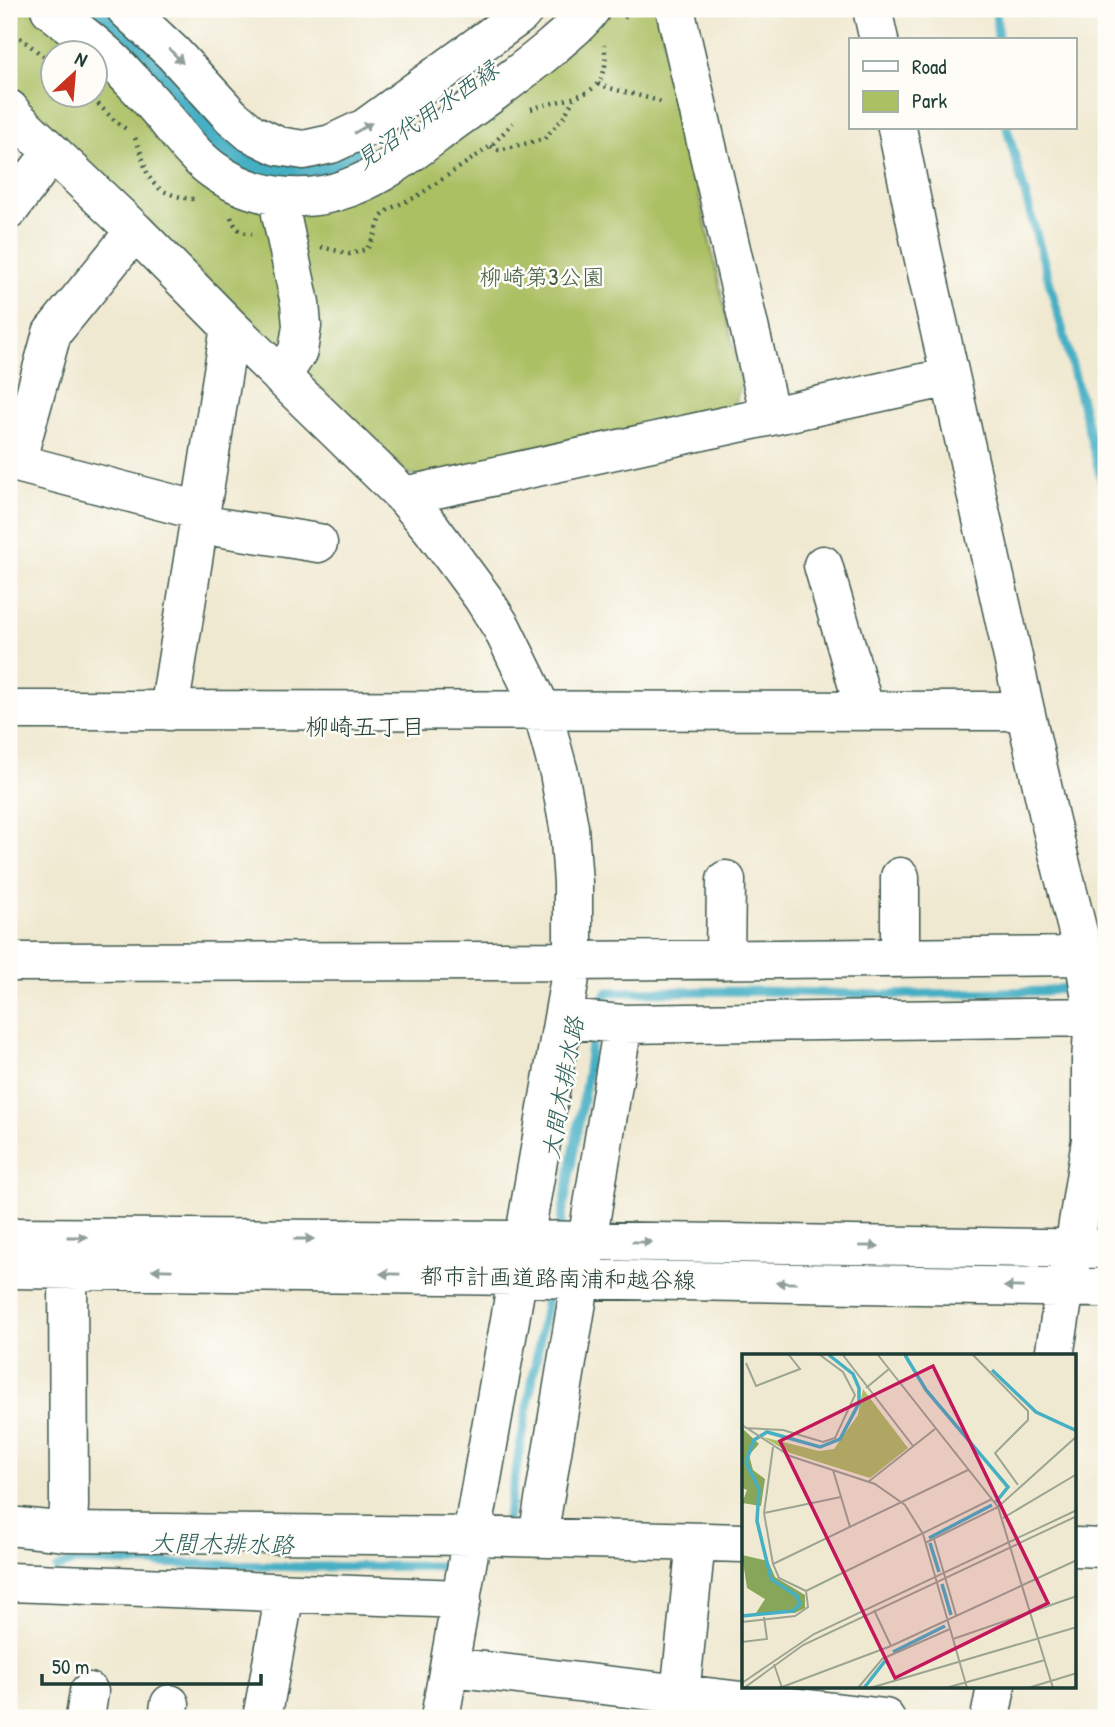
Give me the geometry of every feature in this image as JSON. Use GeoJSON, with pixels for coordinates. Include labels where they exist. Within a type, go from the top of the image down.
{"type":"FeatureCollection","features":[{"type":"Feature","properties":{"kind":"street"},"geometry":{"type":"LineString","coordinates":[[50,9],[118,66],[187,144],[213,169],[235,182],[281,197],[320,196],[349,188],[390,168],[528,67],[577,25],[590,9]]}},
{"type":"Feature","properties":{"kind":"street"},"geometry":{"type":"LineString","coordinates":[[126,9],[251,133],[278,146],[304,150],[331,144],[365,128],[525,9]]}},
{"type":"Feature","properties":{"kind":"street"},"geometry":{"type":"LineString","coordinates":[[675,9],[770,416]]}},
{"type":"Feature","properties":{"kind":"street"},"geometry":{"type":"LineString","coordinates":[[873,9],[879,38]]}},
{"type":"Feature","properties":{"kind":"street"},"geometry":{"type":"LineString","coordinates":[[9,109],[404,496],[461,567],[496,618],[542,710],[559,773],[569,827],[573,883],[573,961],[563,1019],[552,1259],[489,1554]]}},
{"type":"Feature","properties":{"kind":"street"},"geometry":{"type":"LineString","coordinates":[[897,130],[1025,711],[1092,991],[1091,1061],[1099,1098],[1091,1140],[1090,1249],[1065,1288],[1054,1354]]}},
{"type":"Feature","properties":{"kind":"street"},"geometry":{"type":"LineString","coordinates":[[9,210],[52,152]]}},
{"type":"Feature","properties":{"kind":"street"},"geometry":{"type":"LineString","coordinates":[[281,197],[281,214],[300,303],[302,326],[299,351],[281,377]]}},
{"type":"Feature","properties":{"kind":"street"},"geometry":{"type":"LineString","coordinates":[[135,231],[52,333],[13,462],[199,518],[318,543]]}},
{"type":"Feature","properties":{"kind":"street"},"geometry":{"type":"LineString","coordinates":[[169,711],[230,327]]}},
{"type":"Feature","properties":{"kind":"street"},"geometry":{"type":"LineString","coordinates":[[404,496],[950,377]]}},
{"type":"Feature","properties":{"kind":"street"},"geometry":{"type":"LineString","coordinates":[[823,565],[865,711]]}},
{"type":"Feature","properties":{"kind":"street"},"geometry":{"type":"LineString","coordinates":[[9,710],[1025,711]]}},
{"type":"Feature","properties":{"kind":"street"},"geometry":{"type":"LineString","coordinates":[[900,877],[900,958]]}},
{"type":"Feature","properties":{"kind":"street"},"geometry":{"type":"LineString","coordinates":[[725,960],[726,880]]}},
{"type":"Feature","properties":{"kind":"street"},"geometry":{"type":"LineString","coordinates":[[9,962],[900,958],[1092,991]]}},
{"type":"Feature","properties":{"kind":"street"},"geometry":{"type":"LineString","coordinates":[[563,1019],[623,1024],[1092,991]]}},
{"type":"Feature","properties":{"kind":"street"},"geometry":{"type":"LineString","coordinates":[[440,1718],[450,1667],[489,1554],[552,1259],[623,1024]]}},
{"type":"Feature","properties":{"kind":"street","name":"都市計画道路南浦和越谷線"},"geometry":{"type":"LineString","coordinates":[[9,1237],[552,1259],[1065,1288],[1106,1288]]}},
{"type":"Feature","properties":{"kind":"street","name":"都市計画道路南浦和越谷線"},"geometry":{"type":"LineString","coordinates":[[9,1269],[1090,1249]]}},
{"type":"Feature","properties":{"kind":"street"},"geometry":{"type":"LineString","coordinates":[[67,1532],[68,1269]]}},
{"type":"Feature","properties":{"kind":"street"},"geometry":{"type":"LineString","coordinates":[[9,1528],[489,1554],[696,1542],[742,1543]]}},
{"type":"Feature","properties":{"kind":"street"},"geometry":{"type":"LineString","coordinates":[[680,1694],[696,1542]]}},
{"type":"Feature","properties":{"kind":"street"},"geometry":{"type":"LineString","coordinates":[[1076,1547],[1106,1548]]}},
{"type":"Feature","properties":{"kind":"street"},"geometry":{"type":"LineString","coordinates":[[9,1581],[285,1593],[489,1554]]}},
{"type":"Feature","properties":{"kind":"street"},"geometry":{"type":"LineString","coordinates":[[262,1718],[285,1593]]}},
{"type":"Feature","properties":{"kind":"street"},"geometry":{"type":"LineString","coordinates":[[450,1667],[680,1694],[869,1707]]}},
{"type":"Feature","properties":{"kind":"street"},"geometry":{"type":"LineString","coordinates":[[990,1718],[996,1688]]}},
{"type":"Feature","properties":{"kind":"path"},"geometry":{"type":"LineString","coordinates":[[9,29],[38,51]]}},
{"type":"Feature","properties":{"kind":"path"},"geometry":{"type":"LineString","coordinates":[[598,85],[660,101],[701,120]]}},
{"type":"Feature","properties":{"kind":"path"},"geometry":{"type":"LineString","coordinates":[[491,146],[499,150],[544,139],[563,118],[575,98]]}},
{"type":"Feature","properties":{"kind":"green space","name":"柳崎第3公園"},"geometry":{"type":"Polygon","coordinates":[[[9,9],[40,9],[75,38],[38,38],[38,108],[108,108],[108,69],[185,152],[329,203],[599,9],[657,9],[742,384],[732,410],[426,478],[407,473],[25,104],[9,84],[9,9]]]}},
{"type":"Feature","properties":{"kind":"waterway","name":"見沼代用水西縁"},"geometry":{"type":"LineString","coordinates":[[85,9],[222,152],[263,173],[299,179],[327,179],[355,168]]}},
{"type":"Feature","properties":{"kind":"waterway","name":"大間木排水路"},"geometry":{"type":"LineString","coordinates":[[996,9],[998,38]]}},
{"type":"Feature","properties":{"kind":"waterway","name":"大間木排水路"},"geometry":{"type":"LineString","coordinates":[[1008,130],[1106,497]]}},
{"type":"Feature","properties":{"kind":"waterway","name":"大間木排水路"},"geometry":{"type":"LineString","coordinates":[[595,1012],[608,992],[761,991],[885,995],[1049,991],[1080,985]]}},
{"type":"Feature","properties":{"kind":"waterway","name":"大間木排水路"},"geometry":{"type":"LineString","coordinates":[[559,1233],[593,1029]]}},
{"type":"Feature","properties":{"kind":"waterway","name":"大間木排水路"},"geometry":{"type":"LineString","coordinates":[[507,1520],[549,1288]]}},
{"type":"Feature","properties":{"kind":"waterway","name":"大間木排水路"},"geometry":{"type":"LineString","coordinates":[[57,1569],[74,1561],[302,1567],[442,1566]]}},
{"type":"Feature","properties":{"kind":"district","name":"柳崎五丁目"},"geometry":{"type":"Point","coordinates":[365,727]}}]}
